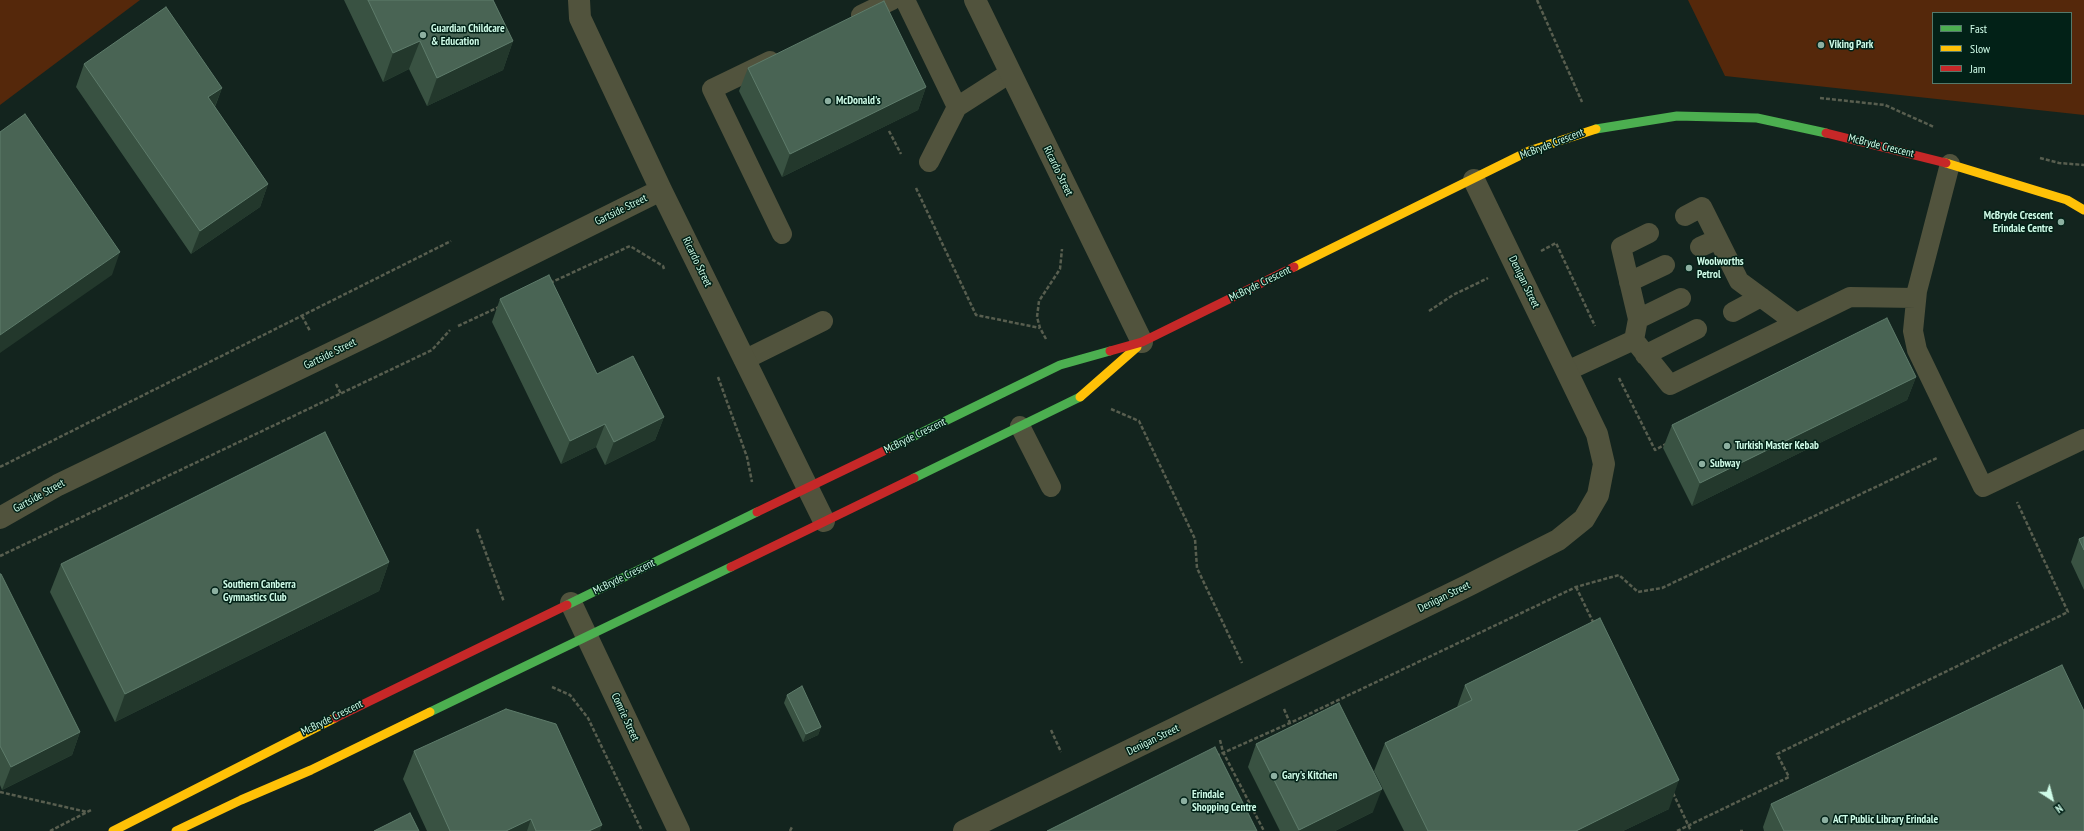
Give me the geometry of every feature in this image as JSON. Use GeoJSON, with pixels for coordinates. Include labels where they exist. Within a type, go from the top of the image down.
{"type":"FeatureCollection","features":[{"type":"Feature","properties":{"kind":"street","name":"Ricardo Street"},"geometry":{"type":"LineString","coordinates":[[579,0],[580,18],[661,190],[824,521]]}},
{"type":"Feature","properties":{"kind":"street","name":"Ricardo Street"},"geometry":{"type":"LineString","coordinates":[[975,0],[1142,342]]}},
{"type":"Feature","properties":{"kind":"street","name":"McBryde Crescent"},"geometry":{"type":"LineString","coordinates":[[113,831],[295,737],[1060,365],[1142,342],[1474,180],[1529,151],[1601,127],[1677,116],[1757,118],[1796,125],[1950,164],[2067,200],[2084,210]]}},
{"type":"Feature","properties":{"kind":"street","name":"Denigan Street"},"geometry":{"type":"LineString","coordinates":[[964,831],[1256,690],[1558,540],[1584,519],[1598,495],[1604,464],[1597,434],[1474,180]]}},
{"type":"Feature","properties":{"kind":"street","name":"Gartside Street"},"geometry":{"type":"LineString","coordinates":[[0,518],[58,485],[381,329],[661,190]]}},
{"type":"Feature","properties":{"kind":"street"},"geometry":{"type":"LineString","coordinates":[[2067,200],[2078,196]]}},
{"type":"Feature","properties":{"kind":"street","name":"McBryde Crescent"},"geometry":{"type":"LineString","coordinates":[[176,831],[241,800],[311,770],[1077,399],[1142,342]]}},
{"type":"Feature","properties":{"kind":"street","name":"Comrie Street"},"geometry":{"type":"LineString","coordinates":[[571,603],[679,831]]}},
{"type":"Feature","properties":{"kind":"lane"},"geometry":{"type":"LineString","coordinates":[[844,24],[892,0]]}},
{"type":"Feature","properties":{"kind":"lane"},"geometry":{"type":"LineString","coordinates":[[905,0],[957,107]]}},
{"type":"Feature","properties":{"kind":"lane"},"geometry":{"type":"LineString","coordinates":[[782,234],[712,89],[788,51]]}},
{"type":"Feature","properties":{"kind":"lane"},"geometry":{"type":"LineString","coordinates":[[929,162],[957,107],[1010,73]]}},
{"type":"Feature","properties":{"kind":"lane"},"geometry":{"type":"LineString","coordinates":[[1950,164],[1916,298],[1913,331],[1917,350],[1983,487],[2084,438]]}},
{"type":"Feature","properties":{"kind":"lane"},"geometry":{"type":"LineString","coordinates":[[1685,216],[1702,207],[1709,243],[1739,281],[1796,324]]}},
{"type":"Feature","properties":{"kind":"lane"},"geometry":{"type":"LineString","coordinates":[[1649,233],[1621,247],[1638,319],[1640,347],[1670,385],[1850,297],[1916,298]]}},
{"type":"Feature","properties":{"kind":"lane"},"geometry":{"type":"LineString","coordinates":[[1629,282],[1665,265]]}},
{"type":"Feature","properties":{"kind":"lane"},"geometry":{"type":"LineString","coordinates":[[1733,312],[1761,297]]}},
{"type":"Feature","properties":{"kind":"lane"},"geometry":{"type":"LineString","coordinates":[[1638,319],[1681,298]]}},
{"type":"Feature","properties":{"kind":"lane"},"geometry":{"type":"LineString","coordinates":[[744,360],[824,321]]}},
{"type":"Feature","properties":{"kind":"lane"},"geometry":{"type":"LineString","coordinates":[[1567,371],[1607,352],[1640,347],[1697,329]]}},
{"type":"Feature","properties":{"kind":"lane"},"geometry":{"type":"LineString","coordinates":[[1020,426],[1050,487]]}},
{"type":"Feature","properties":{"kind":"path"},"geometry":{"type":"LineString","coordinates":[[889,131],[902,158]]}},
{"type":"Feature","properties":{"kind":"path"},"geometry":{"type":"LineString","coordinates":[[915,185],[976,315],[1040,328]]}},
{"type":"Feature","properties":{"kind":"path"},"geometry":{"type":"LineString","coordinates":[[0,467],[451,241]]}},
{"type":"Feature","properties":{"kind":"path"},"geometry":{"type":"LineString","coordinates":[[1536,253],[1556,243],[1655,450],[1669,443]]}},
{"type":"Feature","properties":{"kind":"path"},"geometry":{"type":"LineString","coordinates":[[1047,340],[1040,328],[1037,317],[1039,302],[1060,269],[1062,245]]}},
{"type":"Feature","properties":{"kind":"path"},"geometry":{"type":"LineString","coordinates":[[547,285],[630,246],[663,266],[666,272]]}},
{"type":"Feature","properties":{"kind":"path"},"geometry":{"type":"LineString","coordinates":[[1429,311],[1453,295],[1492,276]]}},
{"type":"Feature","properties":{"kind":"path"},"geometry":{"type":"LineString","coordinates":[[0,556],[432,350],[448,331],[504,305]]}},
{"type":"Feature","properties":{"kind":"path"},"geometry":{"type":"LineString","coordinates":[[718,376],[747,456],[753,487]]}},
{"type":"Feature","properties":{"kind":"path"},"geometry":{"type":"LineString","coordinates":[[1103,410],[1110,409],[1139,421],[1195,539],[1197,568],[1256,690]]}},
{"type":"Feature","properties":{"kind":"path"},"geometry":{"type":"LineString","coordinates":[[1209,759],[1290,723],[1576,587],[1619,575],[1638,592],[1662,588],[1963,446]]}},
{"type":"Feature","properties":{"kind":"path"},"geometry":{"type":"LineString","coordinates":[[1677,831],[1789,778],[1777,754],[2068,612],[2005,477]]}},
{"type":"Feature","properties":{"kind":"path"},"geometry":{"type":"LineString","coordinates":[[477,530],[505,604]]}},
{"type":"Feature","properties":{"kind":"path"},"geometry":{"type":"LineString","coordinates":[[1576,587],[1597,630]]}},
{"type":"Feature","properties":{"kind":"path"},"geometry":{"type":"LineString","coordinates":[[550,686],[570,695],[588,718],[642,831]]}},
{"type":"Feature","properties":{"kind":"path"},"geometry":{"type":"LineString","coordinates":[[1051,730],[1064,756]]}},
{"type":"Feature","properties":{"kind":"path"},"geometry":{"type":"LineString","coordinates":[[1223,752],[1264,831]]}},
{"type":"Feature","properties":{"kind":"path"},"geometry":{"type":"LineString","coordinates":[[1671,789],[1691,831]]}},
{"type":"Feature","properties":{"kind":"path"},"geometry":{"type":"LineString","coordinates":[[0,792],[88,812]]}},
{"type":"Feature","properties":{"kind":"path"},"geometry":{"type":"LineString","coordinates":[[790,831],[792,827]]}},
{"type":"Feature","properties":{"kind":"shaded area"},"geometry":{"type":"Polygon","coordinates":[[[0,0],[140,0],[0,105],[0,0]]]}},
{"type":"Feature","properties":{"kind":"shaded area","name":"Viking Park"},"geometry":{"type":"Polygon","coordinates":[[[1688,0],[2084,0],[2084,115],[1725,76],[1688,0]]]}},
{"type":"Feature","properties":{"kind":"building"},"geometry":{"type":"Polygon","coordinates":[[[368,0],[493,0],[513,41],[437,78],[420,41],[393,53],[368,0]]]}},
{"type":"Feature","properties":{"kind":"building","name":"McDonald's"},"geometry":{"type":"Polygon","coordinates":[[[884,1],[926,87],[790,154],[748,68],[884,1]]]}},
{"type":"Feature","properties":{"kind":"building"},"geometry":{"type":"Polygon","coordinates":[[[166,7],[222,88],[208,97],[268,184],[200,231],[84,64],[166,7]]]}},
{"type":"Feature","properties":{"kind":"building"},"geometry":{"type":"Polygon","coordinates":[[[25,114],[120,252],[0,335],[0,132],[25,114]]]}},
{"type":"Feature","properties":{"kind":"building"},"geometry":{"type":"Polygon","coordinates":[[[549,275],[597,374],[633,356],[664,417],[614,442],[605,424],[570,441],[500,299],[549,275]]]}},
{"type":"Feature","properties":{"kind":"building"},"geometry":{"type":"Polygon","coordinates":[[[1887,318],[1916,377],[1700,483],[1672,425],[1887,318]]]}},
{"type":"Feature","properties":{"kind":"building","name":"Southern Canberra Gymnastics Club"},"geometry":{"type":"Polygon","coordinates":[[[325,432],[389,562],[125,694],[61,564],[325,432]]]}},
{"type":"Feature","properties":{"kind":"building"},"geometry":{"type":"Polygon","coordinates":[[[2084,537],[2084,550],[2079,539],[2084,537]]]}},
{"type":"Feature","properties":{"kind":"building"},"geometry":{"type":"Polygon","coordinates":[[[0,574],[80,732],[11,767],[0,746],[0,574]]]}},
{"type":"Feature","properties":{"kind":"building"},"geometry":{"type":"Polygon","coordinates":[[[1600,618],[1679,780],[1576,831],[1428,831],[1385,743],[1472,700],[1465,685],[1600,618]]]}},
{"type":"Feature","properties":{"kind":"building"},"geometry":{"type":"Polygon","coordinates":[[[2062,665],[2084,711],[2084,831],[1784,831],[1771,804],[2062,665]]]}},
{"type":"Feature","properties":{"kind":"building"},"geometry":{"type":"Polygon","coordinates":[[[802,686],[821,727],[806,734],[787,695],[802,686]]]}},
{"type":"Feature","properties":{"kind":"building"},"geometry":{"type":"Polygon","coordinates":[[[1339,703],[1382,789],[1299,830],[1256,744],[1339,703]]]}},
{"type":"Feature","properties":{"kind":"building"},"geometry":{"type":"Polygon","coordinates":[[[506,709],[556,724],[602,825],[589,831],[536,831],[531,819],[506,831],[450,831],[414,751],[506,709]]]}},
{"type":"Feature","properties":{"kind":"building"},"geometry":{"type":"Polygon","coordinates":[[[1215,747],[1257,831],[1047,831],[1215,747]]]}},
{"type":"Feature","properties":{"kind":"building"},"geometry":{"type":"Polygon","coordinates":[[[410,813],[419,831],[374,831],[410,813]]]}},
{"type":"Feature","properties":{"kind":"traffic: fast"},"geometry":{"type":"LineString","coordinates":[[1596,129],[1677,116],[1757,118],[1826,133]]}},
{"type":"Feature","properties":{"kind":"traffic: fast"},"geometry":{"type":"LineString","coordinates":[[890,448],[1060,365],[1110,351]]}},
{"type":"Feature","properties":{"kind":"traffic: fast"},"geometry":{"type":"LineString","coordinates":[[914,478],[1080,397]]}},
{"type":"Feature","properties":{"kind":"traffic: fast"},"geometry":{"type":"LineString","coordinates":[[567,605],[757,512]]}},
{"type":"Feature","properties":{"kind":"traffic: fast"},"geometry":{"type":"LineString","coordinates":[[430,712],[731,567]]}},
{"type":"Feature","properties":{"kind":"traffic: slow"},"geometry":{"type":"LineString","coordinates":[[1294,267],[1529,151],[1596,129]]}},
{"type":"Feature","properties":{"kind":"traffic: slow"},"geometry":{"type":"LineString","coordinates":[[1946,163],[2067,200],[2084,210]]}},
{"type":"Feature","properties":{"kind":"traffic: slow"},"geometry":{"type":"LineString","coordinates":[[1080,397],[1137,347]]}},
{"type":"Feature","properties":{"kind":"traffic: slow"},"geometry":{"type":"LineString","coordinates":[[176,831],[241,800],[311,770],[430,712]]}},
{"type":"Feature","properties":{"kind":"traffic: slow"},"geometry":{"type":"LineString","coordinates":[[113,831],[335,718]]}},
{"type":"Feature","properties":{"kind":"traffic: jam"},"geometry":{"type":"LineString","coordinates":[[1826,133],[1946,163]]}},
{"type":"Feature","properties":{"kind":"traffic: jam"},"geometry":{"type":"LineString","coordinates":[[1110,351],[1142,342],[1294,267]]}},
{"type":"Feature","properties":{"kind":"traffic: jam"},"geometry":{"type":"LineString","coordinates":[[757,512],[890,448]]}},
{"type":"Feature","properties":{"kind":"traffic: jam"},"geometry":{"type":"LineString","coordinates":[[731,567],[914,478]]}},
{"type":"Feature","properties":{"kind":"traffic: jam"},"geometry":{"type":"LineString","coordinates":[[335,718],[567,605]]}},
{"type":"Feature","properties":{"kind":"place","name":"Guardian Childcare & Education"},"geometry":{"type":"Point","coordinates":[423,35]}},
{"type":"Feature","properties":{"kind":"place","name":"Viking Park"},"geometry":{"type":"Point","coordinates":[1821,45]}},
{"type":"Feature","properties":{"kind":"place","name":"McDonald's"},"geometry":{"type":"Point","coordinates":[828,101]}},
{"type":"Feature","properties":{"kind":"place","name":"McBryde Crescent Erindale Centre"},"geometry":{"type":"Point","coordinates":[2061,222]}},
{"type":"Feature","properties":{"kind":"place","name":"Woolworths Petrol"},"geometry":{"type":"Point","coordinates":[1689,268]}},
{"type":"Feature","properties":{"kind":"place","name":"Turkish Master Kebab"},"geometry":{"type":"Point","coordinates":[1727,446]}},
{"type":"Feature","properties":{"kind":"place","name":"Subway"},"geometry":{"type":"Point","coordinates":[1702,464]}},
{"type":"Feature","properties":{"kind":"place","name":"Southern Canberra Gymnastics Club"},"geometry":{"type":"Point","coordinates":[215,591]}},
{"type":"Feature","properties":{"kind":"place","name":"Gary's Kitchen"},"geometry":{"type":"Point","coordinates":[1274,776]}},
{"type":"Feature","properties":{"kind":"place","name":"Erindale Shopping Centre"},"geometry":{"type":"Point","coordinates":[1184,801]}},
{"type":"Feature","properties":{"kind":"place","name":"ACT Public Library Erindale"},"geometry":{"type":"Point","coordinates":[1825,820]}}]}
